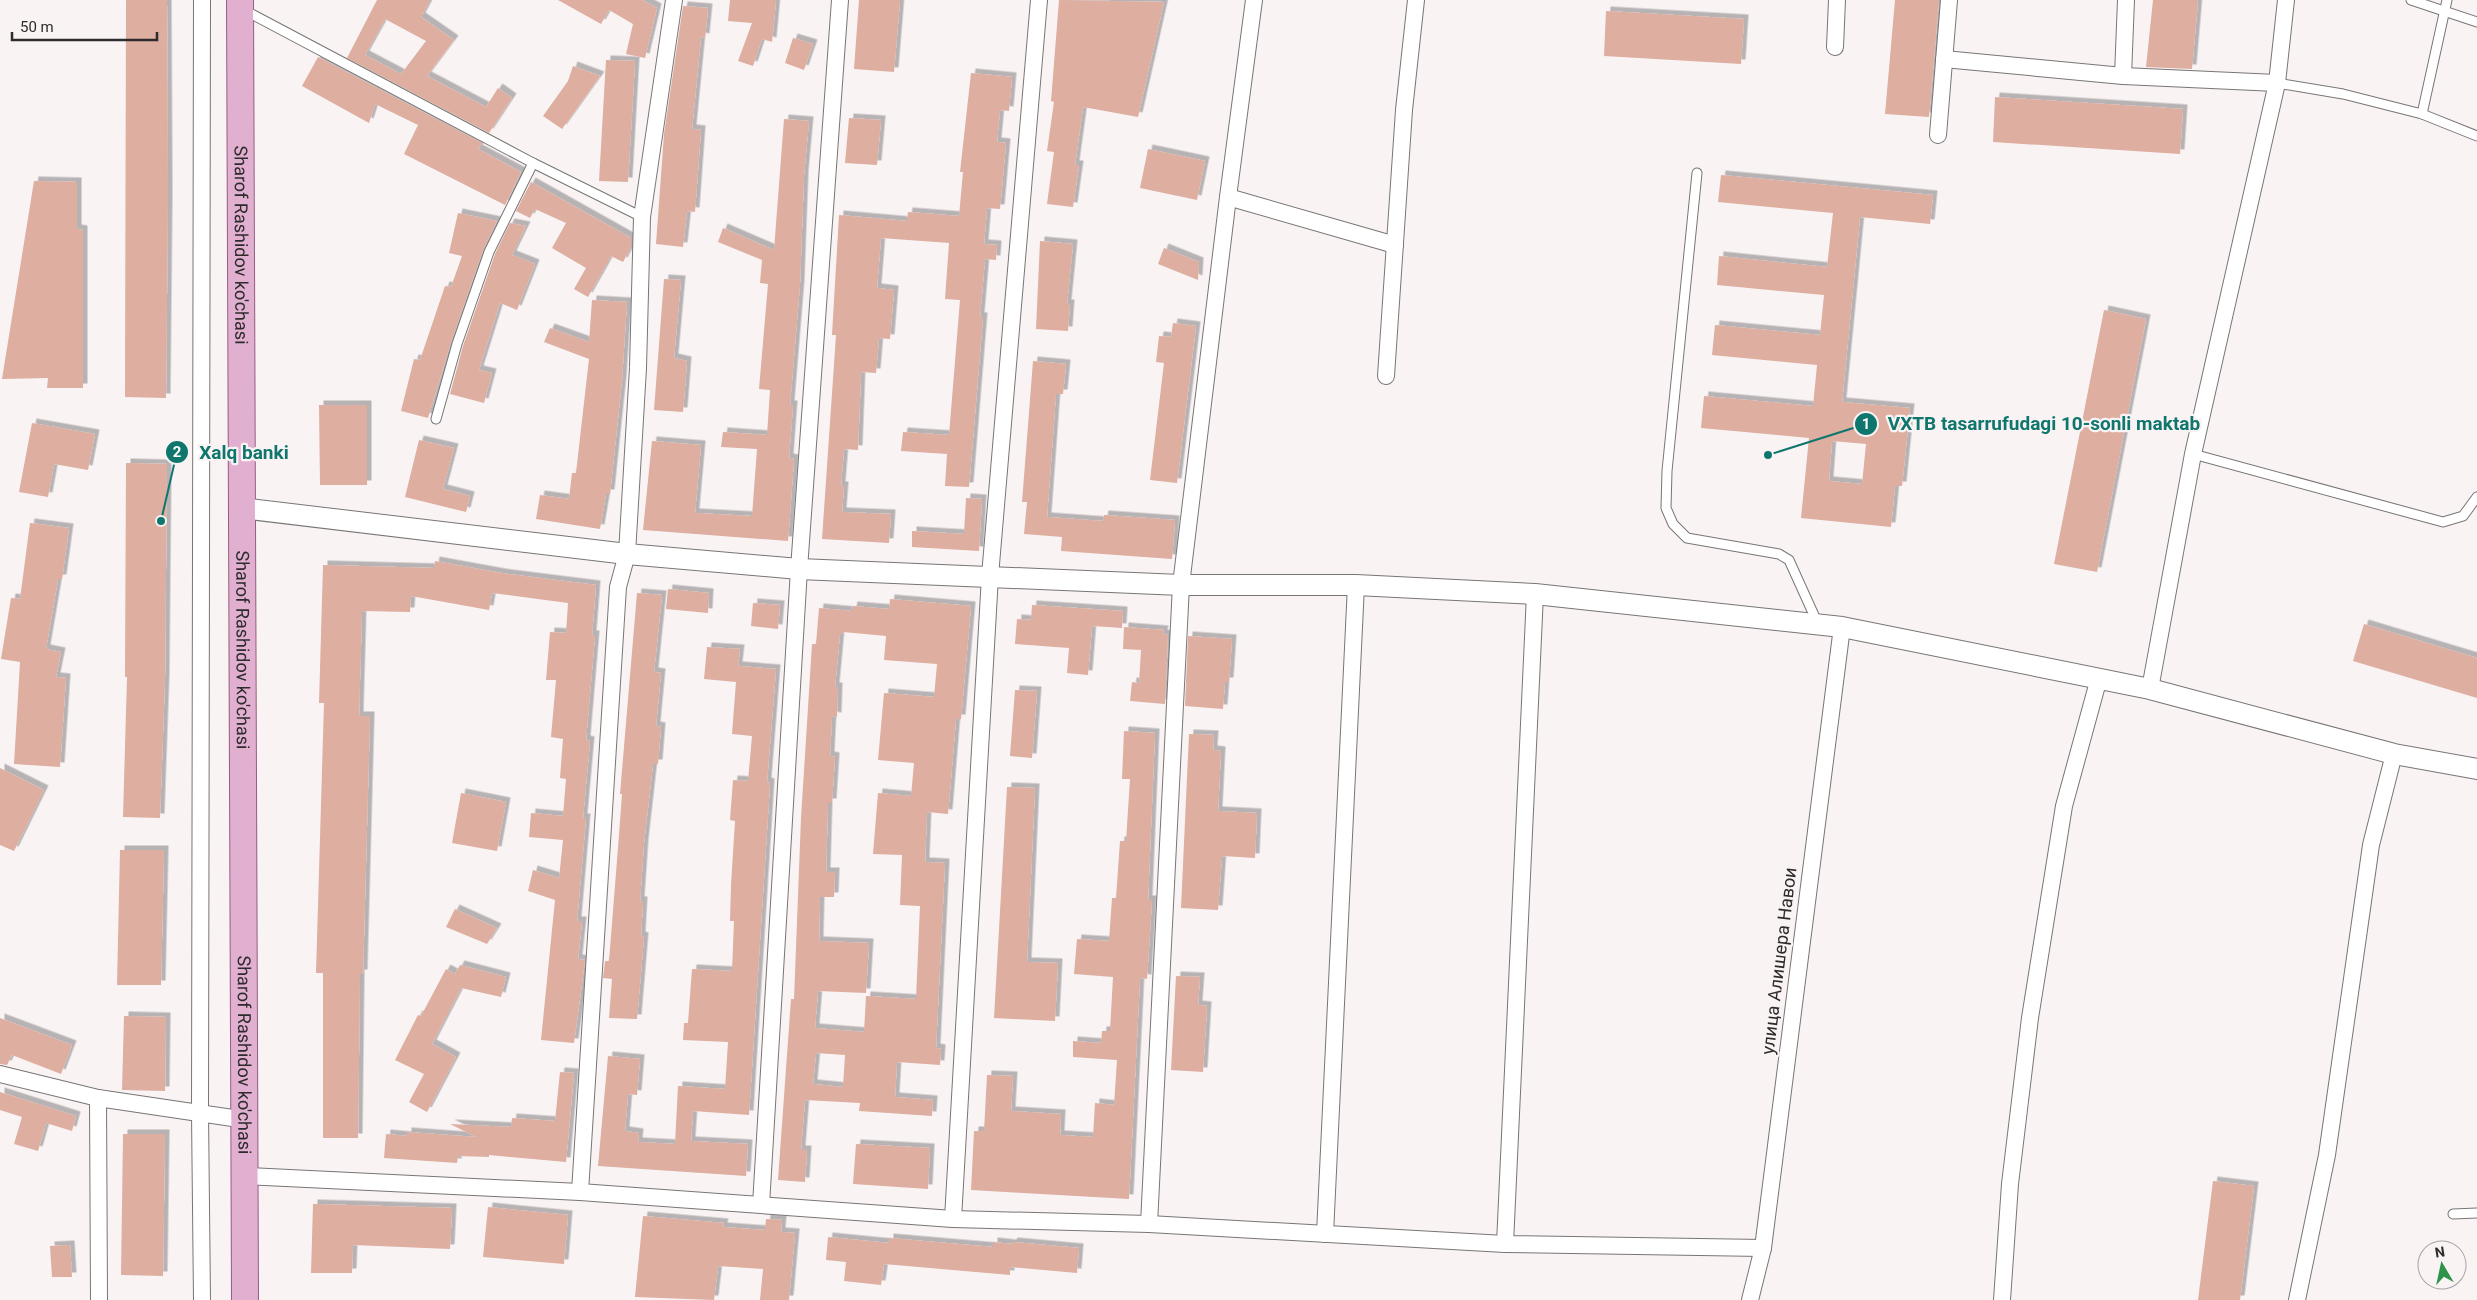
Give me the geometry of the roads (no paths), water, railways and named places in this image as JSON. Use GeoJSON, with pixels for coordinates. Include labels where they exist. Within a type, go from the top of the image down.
{"type":"FeatureCollection","features":[{"type":"Feature","properties":{"kind":"main road","name":"Sharof Rashidov ko'chasi"},"geometry":{"type":"LineString","coordinates":[[240,4],[241,508],[246,1120],[245,1300]]}},
{"type":"Feature","properties":{"kind":"street"},"geometry":{"type":"LineString","coordinates":[[202,0],[200,1113],[202,1300]]}},
{"type":"Feature","properties":{"kind":"street"},"geometry":{"type":"LineString","coordinates":[[580,1192],[618,587],[627,554],[638,368],[642,217],[674,0]]}},
{"type":"Feature","properties":{"kind":"street"},"geometry":{"type":"LineString","coordinates":[[762,1205],[800,569],[840,0]]}},
{"type":"Feature","properties":{"kind":"street"},"geometry":{"type":"LineString","coordinates":[[953,1219],[990,576],[1039,0]]}},
{"type":"Feature","properties":{"kind":"street"},"geometry":{"type":"LineString","coordinates":[[1149,1224],[1181,585],[1254,0]]}},
{"type":"Feature","properties":{"kind":"street"},"geometry":{"type":"LineString","coordinates":[[1386,376],[1404,110],[1416,0]]}},
{"type":"Feature","properties":{"kind":"street"},"geometry":{"type":"LineString","coordinates":[[1835,47],[1838,0]]}},
{"type":"Feature","properties":{"kind":"street"},"geometry":{"type":"LineString","coordinates":[[1938,135],[1949,0]]}},
{"type":"Feature","properties":{"kind":"street"},"geometry":{"type":"LineString","coordinates":[[2123,76],[2126,0]]}},
{"type":"Feature","properties":{"kind":"street"},"geometry":{"type":"LineString","coordinates":[[2150,689],[2193,454],[2276,83],[2286,0]]}},
{"type":"Feature","properties":{"kind":"street"},"geometry":{"type":"LineString","coordinates":[[1944,59],[2123,76],[2276,83]]}},
{"type":"Feature","properties":{"kind":"street"},"geometry":{"type":"LineString","coordinates":[[1228,197],[1395,245]]}},
{"type":"Feature","properties":{"kind":"street"},"geometry":{"type":"LineString","coordinates":[[241,508],[627,554],[800,569],[1181,585],[1356,585],[1535,594],[1818,624],[1842,627],[2150,689],[2394,754],[2477,768]]}},
{"type":"Feature","properties":{"kind":"street"},"geometry":{"type":"LineString","coordinates":[[1325,1234],[1356,585]]}},
{"type":"Feature","properties":{"kind":"street"},"geometry":{"type":"LineString","coordinates":[[1505,1244],[1535,594]]}},
{"type":"Feature","properties":{"kind":"street","name":"улица Алишера Навои"},"geometry":{"type":"LineString","coordinates":[[1750,1300],[1763,1248],[1842,627]]}},
{"type":"Feature","properties":{"kind":"street"},"geometry":{"type":"LineString","coordinates":[[2002,1300],[2010,1184],[2030,1018],[2064,806],[2099,678]]}},
{"type":"Feature","properties":{"kind":"street"},"geometry":{"type":"LineString","coordinates":[[2297,1300],[2327,1155],[2371,845],[2394,754]]}},
{"type":"Feature","properties":{"kind":"street"},"geometry":{"type":"LineString","coordinates":[[0,1074],[98,1098],[246,1120]]}},
{"type":"Feature","properties":{"kind":"street"},"geometry":{"type":"LineString","coordinates":[[98,1098],[99,1300]]}},
{"type":"Feature","properties":{"kind":"street"},"geometry":{"type":"LineString","coordinates":[[246,1176],[580,1192],[953,1219],[1149,1224],[1505,1244],[1763,1248]]}},
{"type":"Feature","properties":{"kind":"lane"},"geometry":{"type":"LineString","coordinates":[[2411,0],[2477,22]]}},
{"type":"Feature","properties":{"kind":"lane"},"geometry":{"type":"LineString","coordinates":[[2422,114],[2447,0]]}},
{"type":"Feature","properties":{"kind":"lane"},"geometry":{"type":"LineString","coordinates":[[240,4],[533,163],[642,217]]}},
{"type":"Feature","properties":{"kind":"lane"},"geometry":{"type":"LineString","coordinates":[[2276,83],[2343,94],[2422,114],[2477,136]]}},
{"type":"Feature","properties":{"kind":"lane"},"geometry":{"type":"LineString","coordinates":[[436,419],[457,344],[489,252],[533,163]]}},
{"type":"Feature","properties":{"kind":"lane"},"geometry":{"type":"LineString","coordinates":[[1697,173],[1667,471],[1666,508],[1673,524],[1687,538],[1779,554],[1789,560],[1818,624]]}},
{"type":"Feature","properties":{"kind":"lane"},"geometry":{"type":"LineString","coordinates":[[2193,454],[2443,522],[2463,516],[2477,497]]}},
{"type":"Feature","properties":{"kind":"lane"},"geometry":{"type":"LineString","coordinates":[[2453,1214],[2477,1214]]}},
{"type":"Feature","properties":{"kind":"place","name":"VXTB tasarrufudagi 10-sonli maktab"},"geometry":{"type":"Point","coordinates":[1768,455]}},
{"type":"Feature","properties":{"kind":"place","name":"Xalq banki"},"geometry":{"type":"Point","coordinates":[161,521]}}]}
